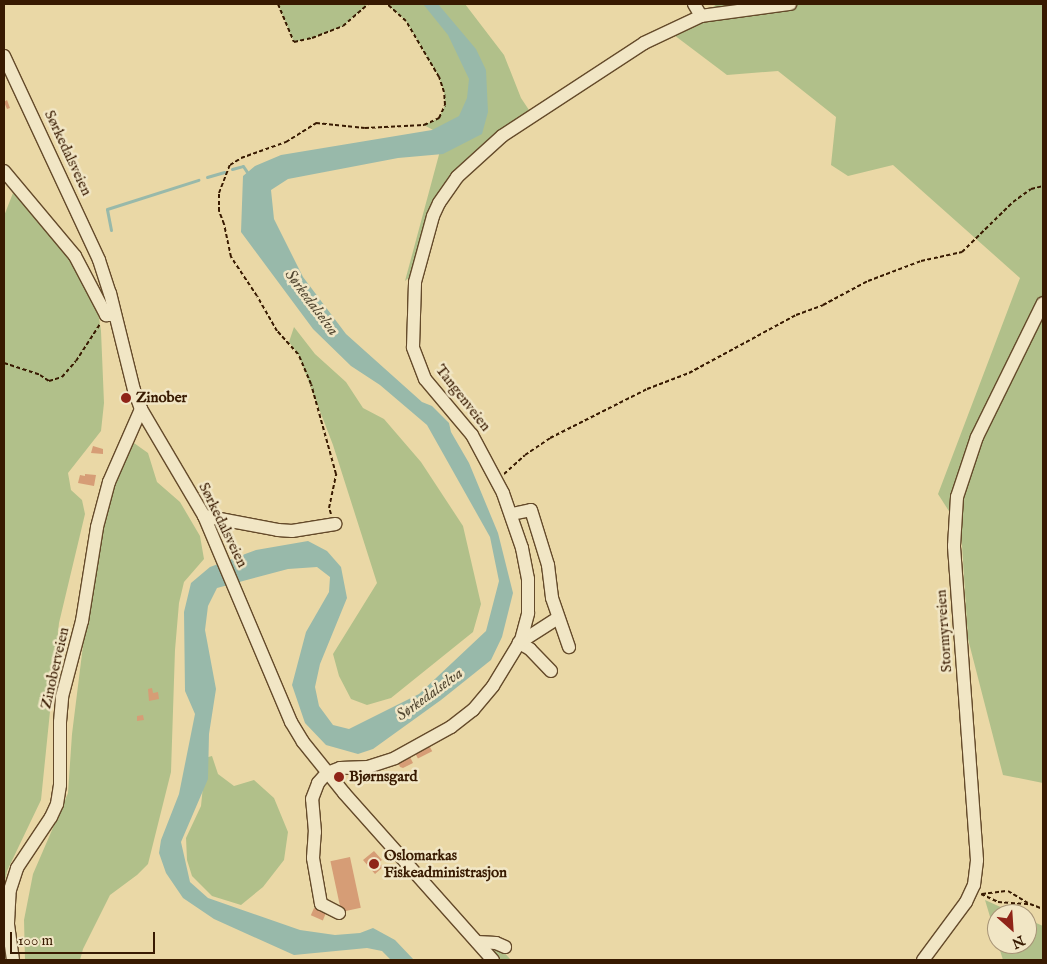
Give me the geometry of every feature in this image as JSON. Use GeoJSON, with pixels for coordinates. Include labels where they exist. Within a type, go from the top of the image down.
{"type":"FeatureCollection","features":[{"type":"Feature","properties":{"kind":"street"},"geometry":{"type":"LineString","coordinates":[[694,4],[701,16]]}},
{"type":"Feature","properties":{"kind":"street","name":"Tangenveien"},"geometry":{"type":"LineString","coordinates":[[327,773],[340,768],[368,767],[395,758],[451,727],[473,710],[493,686],[519,643],[528,613],[528,579],[512,514],[496,479],[468,430],[425,379],[414,347],[415,282],[428,230],[439,203],[457,177],[502,136],[644,43],[701,16],[790,4]]}},
{"type":"Feature","properties":{"kind":"street","name":"Sørkedalsveien"},"geometry":{"type":"LineString","coordinates":[[4,56],[89,237],[105,277],[110,315],[141,409],[204,516],[291,722],[327,773],[493,960]]}},
{"type":"Feature","properties":{"kind":"street"},"geometry":{"type":"LineString","coordinates":[[4,172],[75,256],[110,315]]}},
{"type":"Feature","properties":{"kind":"street","name":"Stormyrveien"},"geometry":{"type":"LineString","coordinates":[[923,960],[976,894],[977,847],[954,546],[955,506],[961,479],[974,444],[1043,303]]}},
{"type":"Feature","properties":{"kind":"street","name":"Zinoberveien"},"geometry":{"type":"LineString","coordinates":[[13,960],[8,922],[10,890],[17,868],[51,817],[57,804],[60,785],[62,697],[80,630],[97,528],[110,482],[141,409]]}},
{"type":"Feature","properties":{"kind":"street"},"geometry":{"type":"LineString","coordinates":[[512,514],[531,510],[548,565],[552,598],[569,647]]}},
{"type":"Feature","properties":{"kind":"street"},"geometry":{"type":"LineString","coordinates":[[204,516],[292,531],[335,524]]}},
{"type":"Feature","properties":{"kind":"street"},"geometry":{"type":"LineString","coordinates":[[551,671],[530,650],[519,643],[558,618]]}},
{"type":"Feature","properties":{"kind":"street"},"geometry":{"type":"LineString","coordinates":[[327,773],[318,783],[312,799],[315,832],[313,858],[321,904],[339,913]]}},
{"type":"Feature","properties":{"kind":"street"},"geometry":{"type":"LineString","coordinates":[[477,942],[496,943],[505,947]]}},
{"type":"Feature","properties":{"kind":"path"},"geometry":{"type":"LineString","coordinates":[[278,4],[294,42],[312,38],[343,26],[368,4]]}},
{"type":"Feature","properties":{"kind":"path"},"geometry":{"type":"LineString","coordinates":[[335,524],[329,508],[336,474],[311,384],[298,354],[273,324],[258,296],[231,258],[220,211],[219,193],[230,165],[256,152],[286,142],[316,123],[365,128],[424,125],[439,118],[445,105],[440,77],[406,21],[387,4]]}},
{"type":"Feature","properties":{"kind":"path"},"geometry":{"type":"LineString","coordinates":[[496,479],[507,472],[525,455],[550,438],[647,389],[689,372],[796,315],[823,305],[868,281],[921,261],[962,252],[1014,202],[1031,189],[1043,186]]}},
{"type":"Feature","properties":{"kind":"path"},"geometry":{"type":"LineString","coordinates":[[4,363],[40,375],[49,381],[62,377],[110,315]]}},
{"type":"Feature","properties":{"kind":"path"},"geometry":{"type":"LineString","coordinates":[[976,894],[1008,890],[1030,904]]}},
{"type":"Feature","properties":{"kind":"path"},"geometry":{"type":"LineString","coordinates":[[976,894],[998,902],[1030,904]]}},
{"type":"Feature","properties":{"kind":"green space"},"geometry":{"type":"Polygon","coordinates":[[[278,4],[368,4],[343,26],[312,38],[294,42],[278,4]]]}},
{"type":"Feature","properties":{"kind":"green space"},"geometry":{"type":"Polygon","coordinates":[[[387,4],[465,4],[504,55],[521,98],[531,113],[455,174],[416,271],[405,281],[444,136],[424,125],[439,118],[445,105],[444,92],[439,77],[406,21],[387,4]]]}},
{"type":"Feature","properties":{"kind":"green space"},"geometry":{"type":"Polygon","coordinates":[[[717,4],[1043,4],[1043,783],[1003,775],[968,639],[961,530],[938,494],[1020,278],[893,165],[848,176],[831,165],[836,117],[778,71],[727,75],[674,35],[717,4]]]}},
{"type":"Feature","properties":{"kind":"green space"},"geometry":{"type":"Polygon","coordinates":[[[13,193],[94,283],[101,331],[104,403],[101,431],[68,473],[71,490],[82,500],[85,514],[59,623],[41,800],[7,871],[4,886],[4,216],[13,193]]]}},
{"type":"Feature","properties":{"kind":"green space"},"geometry":{"type":"Polygon","coordinates":[[[294,327],[315,354],[346,382],[363,408],[384,419],[421,462],[463,526],[481,604],[473,632],[391,698],[367,705],[351,699],[339,676],[333,654],[377,583],[333,445],[298,354],[289,342],[294,327]]]}},
{"type":"Feature","properties":{"kind":"green space"},"geometry":{"type":"Polygon","coordinates":[[[134,443],[148,453],[157,482],[180,502],[200,536],[204,559],[184,582],[179,603],[175,650],[171,772],[148,864],[137,875],[110,895],[83,949],[80,960],[25,960],[24,920],[33,874],[68,793],[72,734],[96,541],[120,463],[134,443]]]}},
{"type":"Feature","properties":{"kind":"green space"},"geometry":{"type":"Polygon","coordinates":[[[212,756],[218,774],[234,786],[254,780],[274,798],[288,832],[284,860],[263,887],[241,905],[212,896],[192,876],[187,860],[186,838],[201,806],[203,786],[201,759],[212,756]]]}},
{"type":"Feature","properties":{"kind":"green space"},"geometry":{"type":"Polygon","coordinates":[[[985,900],[994,904],[987,904],[987,907],[985,900]]]}},
{"type":"Feature","properties":{"kind":"green space"},"geometry":{"type":"Polygon","coordinates":[[[1037,923],[1043,926],[1043,960],[1003,960],[1001,954],[1037,954],[1037,923]]]}},
{"type":"Feature","properties":{"kind":"green space"},"geometry":{"type":"Polygon","coordinates":[[[493,948],[502,950],[511,960],[501,960],[492,950],[493,948]]]}},
{"type":"Feature","properties":{"kind":"water","name":"Sørkedalselva"},"geometry":{"type":"Polygon","coordinates":[[[423,4],[438,4],[476,49],[486,70],[488,112],[482,134],[443,154],[398,158],[288,179],[271,190],[274,219],[303,277],[346,334],[422,402],[432,406],[449,423],[451,432],[469,463],[498,533],[513,593],[502,637],[491,660],[441,700],[373,749],[358,754],[326,745],[305,723],[292,685],[306,632],[329,592],[330,577],[317,567],[288,569],[217,588],[208,606],[205,630],[216,689],[209,734],[208,779],[181,842],[190,882],[208,898],[300,930],[335,935],[360,933],[373,928],[395,940],[414,960],[391,960],[382,951],[367,948],[294,955],[214,919],[183,898],[166,873],[159,853],[161,840],[179,794],[195,714],[185,691],[184,612],[191,583],[210,567],[256,550],[308,541],[327,551],[341,567],[347,598],[320,664],[315,687],[319,706],[333,725],[349,729],[419,694],[486,631],[499,581],[490,537],[427,425],[380,385],[351,366],[313,329],[241,232],[243,176],[255,166],[281,155],[432,130],[459,116],[467,98],[469,79],[448,35],[423,4]]]}},
{"type":"Feature","properties":{"kind":"building"},"geometry":{"type":"Polygon","coordinates":[[[7,100],[10,108],[7,109],[4,102],[7,100]]]}},
{"type":"Feature","properties":{"kind":"building"},"geometry":{"type":"Polygon","coordinates":[[[93,446],[103,449],[103,454],[91,453],[93,446]]]}},
{"type":"Feature","properties":{"kind":"building"},"geometry":{"type":"Polygon","coordinates":[[[85,474],[96,475],[94,486],[78,483],[80,475],[85,476],[85,474]]]}},
{"type":"Feature","properties":{"kind":"building"},"geometry":{"type":"Polygon","coordinates":[[[152,688],[153,693],[158,692],[159,699],[149,701],[148,689],[152,688]]]}},
{"type":"Feature","properties":{"kind":"building"},"geometry":{"type":"Polygon","coordinates":[[[143,715],[144,720],[137,721],[137,716],[143,715]]]}},
{"type":"Feature","properties":{"kind":"building"},"geometry":{"type":"Polygon","coordinates":[[[429,745],[432,751],[418,759],[415,752],[429,745]]]}},
{"type":"Feature","properties":{"kind":"building"},"geometry":{"type":"Polygon","coordinates":[[[409,755],[413,763],[403,768],[400,767],[398,762],[409,755]]]}},
{"type":"Feature","properties":{"kind":"building","name":"Oslomarkas Fiskeadministrasjon"},"geometry":{"type":"Polygon","coordinates":[[[374,851],[382,860],[379,862],[383,867],[375,874],[363,860],[374,851]]]}},
{"type":"Feature","properties":{"kind":"building"},"geometry":{"type":"Polygon","coordinates":[[[350,857],[361,908],[341,912],[330,861],[350,857]]]}},
{"type":"Feature","properties":{"kind":"building"},"geometry":{"type":"Polygon","coordinates":[[[314,908],[326,913],[323,920],[311,915],[314,908]]]}},
{"type":"Feature","properties":{"kind":"waterway"},"geometry":{"type":"LineString","coordinates":[[232,169],[243,166],[247,172]]}},
{"type":"Feature","properties":{"kind":"waterway"},"geometry":{"type":"LineString","coordinates":[[207,177],[224,172]]}},
{"type":"Feature","properties":{"kind":"waterway"},"geometry":{"type":"LineString","coordinates":[[111,230],[107,209],[198,180]]}},
{"type":"Feature","properties":{"kind":"place","name":"Zinober"},"geometry":{"type":"Point","coordinates":[126,398]}},
{"type":"Feature","properties":{"kind":"place","name":"Bjørnsgard"},"geometry":{"type":"Point","coordinates":[339,777]}},
{"type":"Feature","properties":{"kind":"place","name":"Oslomarkas Fiskeadministrasjon"},"geometry":{"type":"Point","coordinates":[374,864]}}]}
